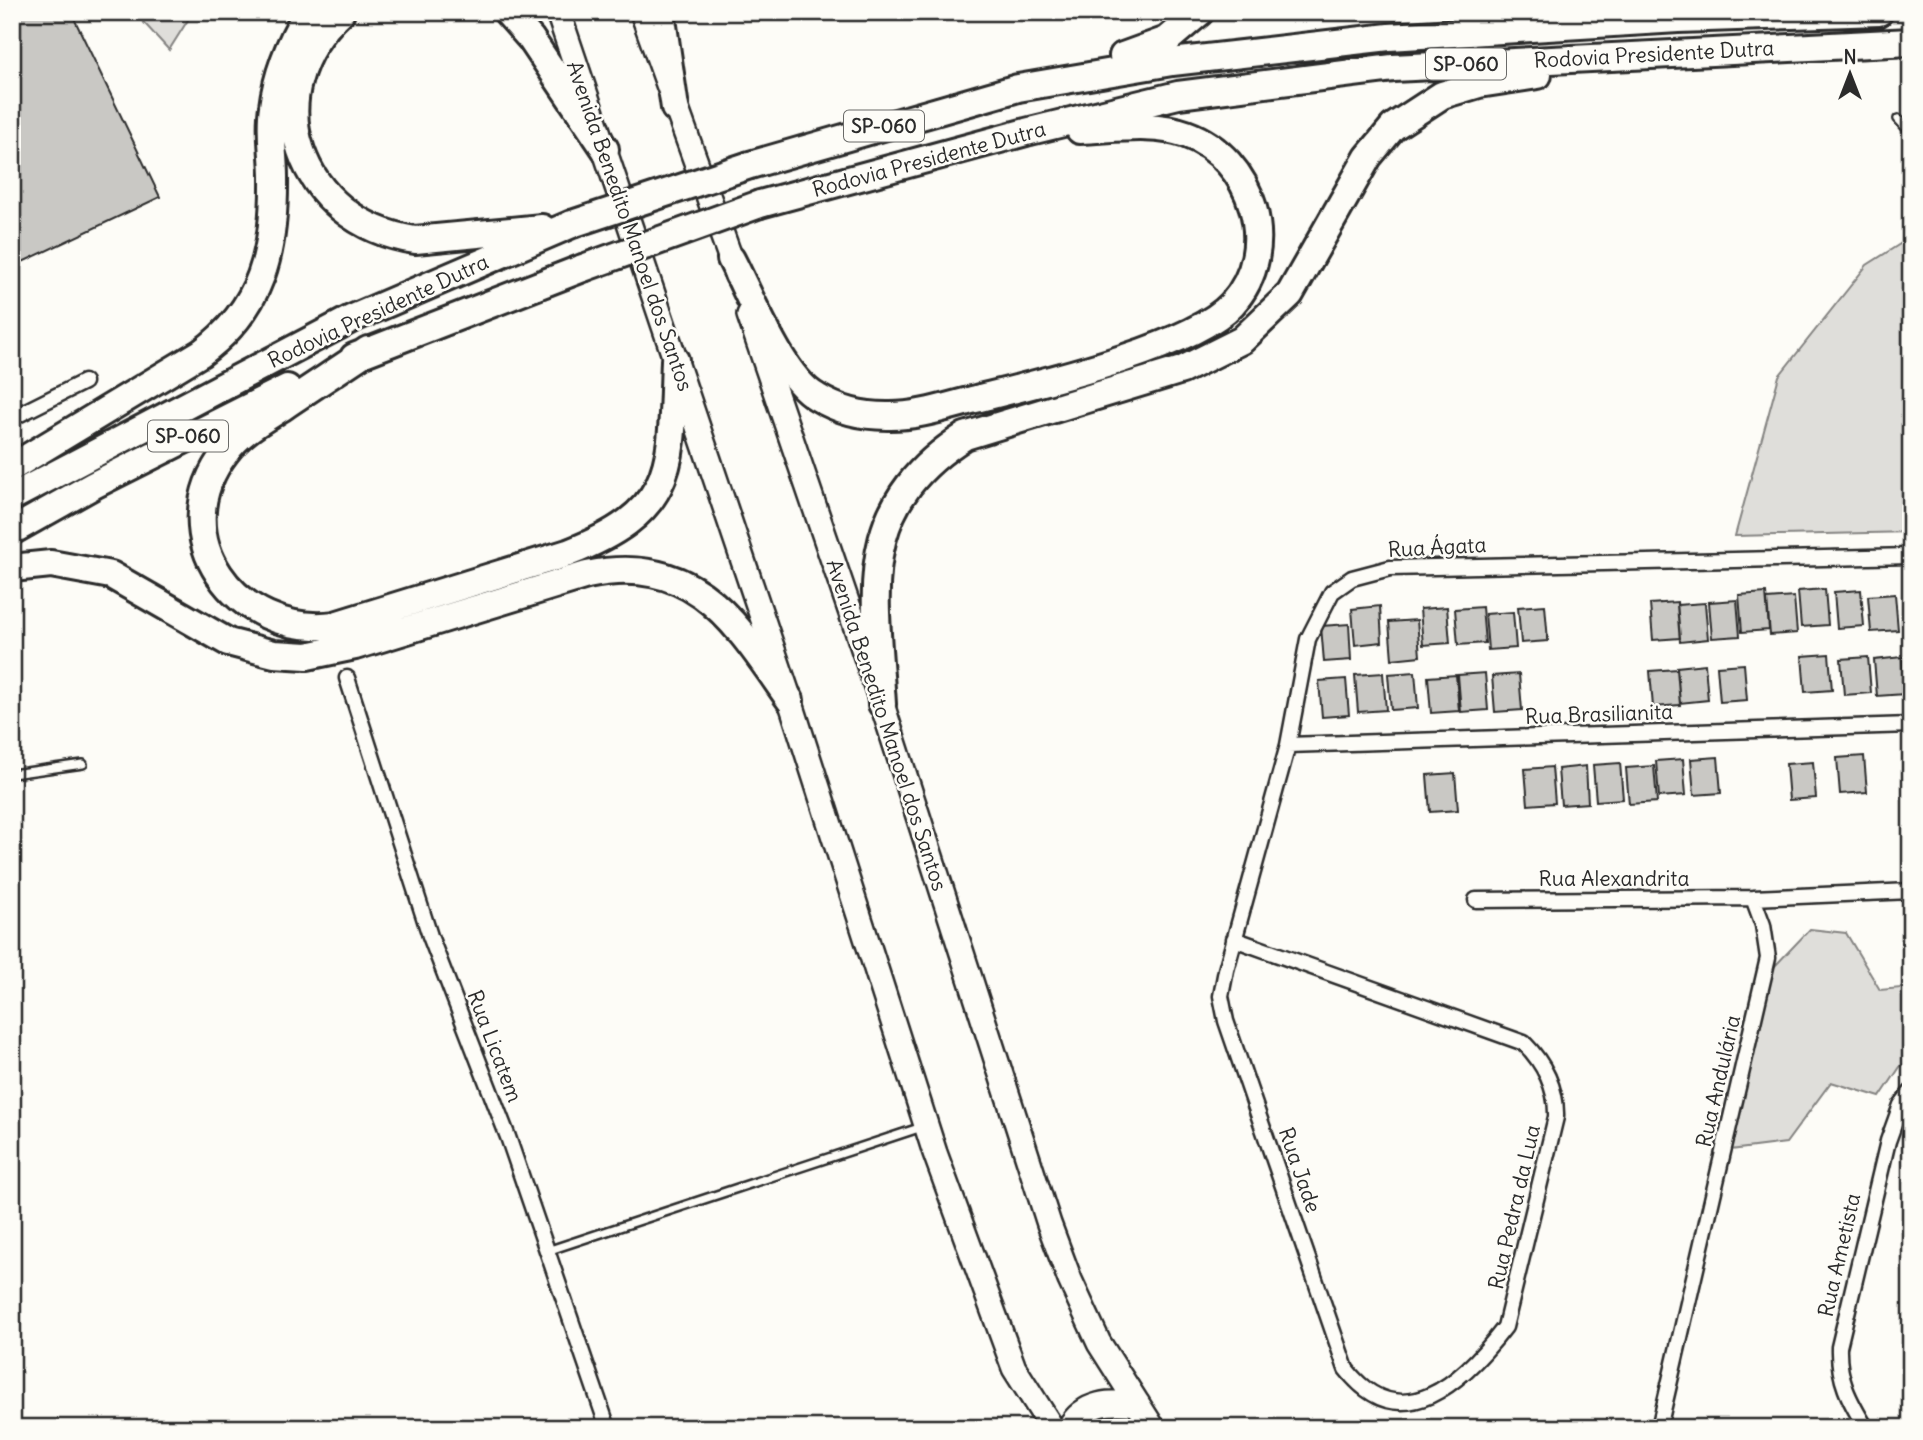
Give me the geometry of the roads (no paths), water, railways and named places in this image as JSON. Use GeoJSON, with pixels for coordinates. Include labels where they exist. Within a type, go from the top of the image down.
{"type":"FeatureCollection","features":[{"type":"Feature","properties":{"kind":"highway"},"geometry":{"type":"LineString","coordinates":[[12,467],[201,353],[224,335],[246,309],[264,272],[269,252],[274,176],[271,132],[276,88],[289,46],[308,12]]}},
{"type":"Feature","properties":{"kind":"highway"},"geometry":{"type":"LineString","coordinates":[[341,12],[329,24],[307,56],[300,74],[294,112],[300,150],[307,168],[336,206],[377,232],[415,240],[572,225]]}},
{"type":"Feature","properties":{"kind":"highway"},"geometry":{"type":"LineString","coordinates":[[507,12],[531,39],[605,149]]}},
{"type":"Feature","properties":{"kind":"highway"},"geometry":{"type":"LineString","coordinates":[[661,12],[675,108]]}},
{"type":"Feature","properties":{"kind":"highway"},"geometry":{"type":"LineString","coordinates":[[1018,88],[1152,47],[1181,32],[1200,12]]}},
{"type":"Feature","properties":{"kind":"highway","name":"Rodovia Presidente Dutra"},"geometry":{"type":"LineString","coordinates":[[12,497],[351,319],[572,225],[750,165],[1018,88],[1172,62],[1389,37],[1678,19],[1880,12]]}},
{"type":"Feature","properties":{"kind":"highway","name":"Rodovia Presidente Dutra"},"geometry":{"type":"LineString","coordinates":[[12,531],[228,416],[368,350],[760,204],[1026,132],[1178,95],[1393,68],[1911,42]]}},
{"type":"Feature","properties":{"kind":"highway"},"geometry":{"type":"LineString","coordinates":[[882,704],[874,580],[878,555],[889,517],[901,495],[935,455],[965,436],[1182,369],[1242,340],[1290,294],[1379,142],[1424,104],[1479,84],[1680,52]]}},
{"type":"Feature","properties":{"kind":"highway"},"geometry":{"type":"LineString","coordinates":[[731,259],[784,362],[814,396],[848,412],[889,416],[937,408],[1059,378],[1182,337],[1231,306],[1254,264],[1257,232],[1254,208],[1245,186],[1237,172],[1214,149],[1186,134],[1155,128],[1026,132]]}},
{"type":"Feature","properties":{"kind":"highway"},"geometry":{"type":"LineString","coordinates":[[368,350],[248,429],[225,453],[209,481],[203,514],[204,530],[216,569],[242,601],[255,611],[286,624],[302,627],[335,625],[605,539],[635,517],[656,492],[666,472],[671,453],[675,359]]}},
{"type":"Feature","properties":{"kind":"highway"},"geometry":{"type":"LineString","coordinates":[[12,568],[61,565],[111,575],[228,642],[274,654],[307,656],[355,646],[587,575],[616,571],[645,572],[682,582],[716,603],[742,631],[790,700]]}},
{"type":"Feature","properties":{"kind":"main road","name":"Avenida Benedito Manoel dos Santos"},"geometry":{"type":"LineString","coordinates":[[558,12],[790,700],[926,1126],[992,1314],[1014,1368],[1052,1428]]}},
{"type":"Feature","properties":{"kind":"main road","name":"Avenida Benedito Manoel dos Santos"},"geometry":{"type":"LineString","coordinates":[[642,12],[731,259],[776,400],[882,704],[1049,1224],[1070,1280],[1099,1343],[1153,1428]]}},
{"type":"Feature","properties":{"kind":"main road"},"geometry":{"type":"LineString","coordinates":[[1069,1428],[1082,1412],[1094,1405],[1111,1402],[1138,1404]]}},
{"type":"Feature","properties":{"kind":"street"},"geometry":{"type":"LineString","coordinates":[[12,418],[84,382]]}},
{"type":"Feature","properties":{"kind":"street","name":"Rua Ágata"},"geometry":{"type":"LineString","coordinates":[[1234,939],[1288,745],[1308,639],[1317,616],[1332,592],[1352,578],[1390,568],[1911,556]]}},
{"type":"Feature","properties":{"kind":"street","name":"Rua Licatem"},"geometry":{"type":"LineString","coordinates":[[347,678],[430,936],[508,1137],[608,1428]]}},
{"type":"Feature","properties":{"kind":"street","name":"Rua Brasilianita"},"geometry":{"type":"LineString","coordinates":[[1288,745],[1911,725]]}},
{"type":"Feature","properties":{"kind":"street"},"geometry":{"type":"LineString","coordinates":[[1753,898],[1911,891]]}},
{"type":"Feature","properties":{"kind":"street","name":"Rua Alexandrita"},"geometry":{"type":"LineString","coordinates":[[1476,900],[1753,898]]}},
{"type":"Feature","properties":{"kind":"street","name":"Rua Andulária"},"geometry":{"type":"LineString","coordinates":[[1660,1428],[1768,958],[1763,925],[1753,898]]}},
{"type":"Feature","properties":{"kind":"street","name":"Rua Pedra da Lua"},"geometry":{"type":"LineString","coordinates":[[1234,939],[1524,1044],[1548,1077],[1557,1104],[1505,1327],[1462,1373],[1425,1403],[1404,1408],[1378,1402]]}},
{"type":"Feature","properties":{"kind":"street","name":"Rua Jade"},"geometry":{"type":"LineString","coordinates":[[1234,939],[1221,996],[1226,1020],[1346,1368],[1360,1389],[1378,1402]]}},
{"type":"Feature","properties":{"kind":"street","name":"Rua Ametista"},"geometry":{"type":"LineString","coordinates":[[1866,1428],[1847,1397],[1838,1372],[1839,1347],[1888,1141],[1901,1105],[1911,1093]]}},
{"type":"Feature","properties":{"kind":"lane"},"geometry":{"type":"LineString","coordinates":[[1898,119],[1911,133]]}},
{"type":"Feature","properties":{"kind":"lane"},"geometry":{"type":"LineString","coordinates":[[12,774],[83,764]]}},
{"type":"Feature","properties":{"kind":"lane"},"geometry":{"type":"LineString","coordinates":[[547,1251],[926,1126]]}}]}
